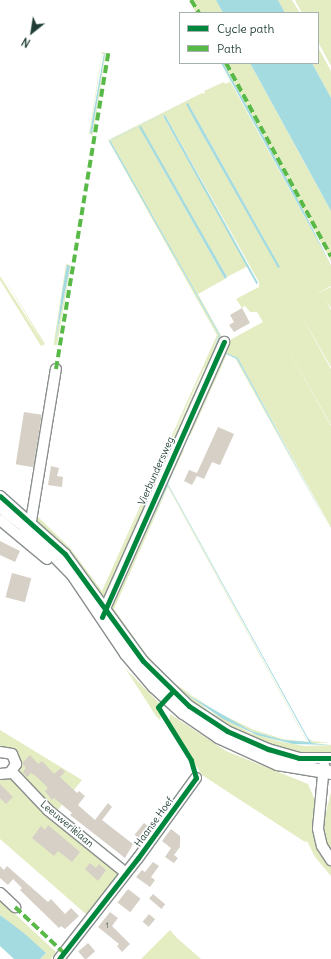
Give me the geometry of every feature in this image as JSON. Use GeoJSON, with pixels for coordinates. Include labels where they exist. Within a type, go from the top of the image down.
{"type":"FeatureCollection","features":[{"type":"Feature","properties":{"kind":"main road"},"geometry":{"type":"LineString","coordinates":[[0,506],[26,528],[73,574],[103,612],[126,653],[154,686],[198,723],[240,748],[277,763],[327,772]]}},
{"type":"Feature","properties":{"kind":"street","name":"Vierbundersweg"},"geometry":{"type":"LineString","coordinates":[[103,612],[224,342]]}},
{"type":"Feature","properties":{"kind":"street"},"geometry":{"type":"LineString","coordinates":[[26,528],[56,369]]}},
{"type":"Feature","properties":{"kind":"street"},"geometry":{"type":"LineString","coordinates":[[0,496],[26,528],[47,559]]}},
{"type":"Feature","properties":{"kind":"street"},"geometry":{"type":"LineString","coordinates":[[0,520],[26,528]]}},
{"type":"Feature","properties":{"kind":"street"},"geometry":{"type":"LineString","coordinates":[[103,612],[152,672],[172,692],[209,721],[244,739],[281,753],[298,758],[328,757],[318,829],[322,846],[331,860]]}},
{"type":"Feature","properties":{"kind":"street"},"geometry":{"type":"LineString","coordinates":[[0,752],[8,752],[14,757],[16,764],[12,772],[0,774]]}},
{"type":"Feature","properties":{"kind":"street","name":"Leeuweriklaan"},"geometry":{"type":"LineString","coordinates":[[12,772],[48,810],[126,872]]}},
{"type":"Feature","properties":{"kind":"street","name":"Haanse Hoef"},"geometry":{"type":"LineString","coordinates":[[62,958],[196,778]]}},
{"type":"Feature","properties":{"kind":"street"},"geometry":{"type":"LineString","coordinates":[[0,894],[15,907]]}},
{"type":"Feature","properties":{"kind":"green space"},"geometry":{"type":"Polygon","coordinates":[[[189,0],[216,0],[222,12],[195,12],[189,0]]]}},
{"type":"Feature","properties":{"kind":"green space"},"geometry":{"type":"Polygon","coordinates":[[[278,0],[292,0],[299,12],[284,12],[278,0]]]}},
{"type":"Feature","properties":{"kind":"green space"},"geometry":{"type":"Polygon","coordinates":[[[295,0],[331,0],[331,66],[319,44],[319,12],[301,12],[295,0]]]}},
{"type":"Feature","properties":{"kind":"green space"},"geometry":{"type":"Polygon","coordinates":[[[319,49],[331,71],[331,98],[313,64],[319,64],[319,49]]]}},
{"type":"Feature","properties":{"kind":"green space"},"geometry":{"type":"Polygon","coordinates":[[[102,52],[106,53],[93,135],[89,134],[102,52]],[[102,54],[90,133],[92,133],[105,54],[102,54]]]}},
{"type":"Feature","properties":{"kind":"green space"},"geometry":{"type":"Polygon","coordinates":[[[221,64],[331,265],[331,286],[314,295],[331,287],[331,308],[326,301],[331,310],[331,367],[301,315],[331,369],[331,425],[276,328],[331,426],[331,528],[238,358],[226,353],[221,363],[227,354],[192,432],[190,436],[187,434],[228,341],[263,322],[257,312],[250,312],[245,306],[242,308],[236,299],[259,287],[259,282],[165,115],[163,116],[248,266],[227,277],[139,127],[225,279],[198,294],[223,339],[104,603],[34,520],[34,513],[70,548],[102,591],[217,335],[108,140],[202,93],[205,94],[204,91],[224,82],[225,84],[230,82],[221,64]],[[201,94],[109,140],[219,335],[211,354],[220,335],[110,140],[201,94]],[[187,103],[200,130],[280,267],[187,103]],[[204,368],[113,569],[205,368],[204,368]]]}},
{"type":"Feature","properties":{"kind":"green space"},"geometry":{"type":"Polygon","coordinates":[[[224,64],[251,64],[331,211],[331,261],[224,64]]]}},
{"type":"Feature","properties":{"kind":"green space"},"geometry":{"type":"Polygon","coordinates":[[[66,264],[71,265],[57,345],[54,345],[66,264]],[[67,266],[55,344],[70,266],[67,266]]]}},
{"type":"Feature","properties":{"kind":"green space"},"geometry":{"type":"Polygon","coordinates":[[[0,271],[45,344],[41,346],[0,280],[0,276],[43,343],[0,271]]]}},
{"type":"Feature","properties":{"kind":"green space"},"geometry":{"type":"Polygon","coordinates":[[[229,355],[235,357],[237,359],[331,531],[235,358],[229,355]]]}},
{"type":"Feature","properties":{"kind":"green space"},"geometry":{"type":"Polygon","coordinates":[[[181,448],[184,450],[168,484],[181,452],[122,583],[168,485],[308,743],[283,740],[251,731],[215,712],[186,692],[209,711],[251,733],[282,742],[305,746],[331,745],[331,755],[300,755],[229,730],[165,682],[106,607],[181,448]],[[168,487],[114,609],[145,653],[171,681],[215,711],[252,729],[283,739],[307,742],[168,487]]]}},
{"type":"Feature","properties":{"kind":"green space"},"geometry":{"type":"Polygon","coordinates":[[[125,668],[163,707],[160,720],[156,716],[125,668]]]}},
{"type":"Feature","properties":{"kind":"green space"},"geometry":{"type":"Polygon","coordinates":[[[170,714],[226,751],[308,784],[314,798],[314,824],[322,855],[331,866],[331,876],[315,857],[307,841],[305,842],[202,775],[169,723],[170,714]]]}},
{"type":"Feature","properties":{"kind":"green space"},"geometry":{"type":"Polygon","coordinates":[[[0,730],[82,780],[56,812],[17,772],[20,766],[0,749],[0,730]]]}},
{"type":"Feature","properties":{"kind":"green space"},"geometry":{"type":"Polygon","coordinates":[[[308,738],[312,741],[331,743],[312,743],[308,738]]]}},
{"type":"Feature","properties":{"kind":"green space"},"geometry":{"type":"Polygon","coordinates":[[[0,777],[10,777],[121,871],[87,915],[0,839],[0,777]]]}},
{"type":"Feature","properties":{"kind":"green space"},"geometry":{"type":"Polygon","coordinates":[[[331,792],[331,853],[324,841],[323,824],[331,792]]]}},
{"type":"Feature","properties":{"kind":"green space"},"geometry":{"type":"Polygon","coordinates":[[[0,900],[56,952],[51,959],[40,959],[46,953],[0,915],[0,900]]]}},
{"type":"Feature","properties":{"kind":"green space"},"geometry":{"type":"Polygon","coordinates":[[[170,930],[177,938],[201,959],[141,959],[170,930]]]}},
{"type":"Feature","properties":{"kind":"water"},"geometry":{"type":"Polygon","coordinates":[[[216,0],[278,0],[284,12],[222,12],[216,0]]]}},
{"type":"Feature","properties":{"kind":"water"},"geometry":{"type":"Polygon","coordinates":[[[104,53],[92,133],[90,133],[104,53]]]}},
{"type":"Feature","properties":{"kind":"water"},"geometry":{"type":"Polygon","coordinates":[[[222,64],[224,64],[293,190],[331,265],[222,64]]]}},
{"type":"Feature","properties":{"kind":"water"},"geometry":{"type":"Polygon","coordinates":[[[251,64],[313,64],[331,98],[331,211],[251,64]]]}},
{"type":"Feature","properties":{"kind":"water"},"geometry":{"type":"Polygon","coordinates":[[[188,103],[280,267],[278,268],[200,130],[186,104],[188,103]]]}},
{"type":"Feature","properties":{"kind":"water"},"geometry":{"type":"Polygon","coordinates":[[[165,115],[258,283],[256,284],[163,116],[165,115]]]}},
{"type":"Feature","properties":{"kind":"water"},"geometry":{"type":"Polygon","coordinates":[[[141,126],[227,277],[225,279],[139,127],[141,126]]]}},
{"type":"Feature","properties":{"kind":"water"},"geometry":{"type":"Polygon","coordinates":[[[110,140],[220,335],[212,355],[219,335],[109,141],[110,140]]]}},
{"type":"Feature","properties":{"kind":"water"},"geometry":{"type":"Polygon","coordinates":[[[67,265],[70,266],[55,344],[62,293],[67,265]]]}},
{"type":"Feature","properties":{"kind":"water"},"geometry":{"type":"Polygon","coordinates":[[[226,353],[238,358],[331,530],[237,359],[226,354],[221,363],[226,353]]]}},
{"type":"Feature","properties":{"kind":"water"},"geometry":{"type":"Polygon","coordinates":[[[181,452],[168,484],[308,738],[312,743],[331,745],[293,744],[257,735],[223,719],[185,693],[251,731],[283,740],[309,742],[168,485],[122,583],[181,452]]]}},
{"type":"Feature","properties":{"kind":"water"},"geometry":{"type":"Polygon","coordinates":[[[0,915],[25,934],[46,953],[40,959],[14,959],[0,946],[0,915]]]}},
{"type":"Feature","properties":{"kind":"building"},"geometry":{"type":"Polygon","coordinates":[[[242,308],[250,323],[234,332],[229,325],[234,322],[230,315],[242,308]]]}},
{"type":"Feature","properties":{"kind":"building"},"geometry":{"type":"Polygon","coordinates":[[[24,412],[42,415],[33,467],[16,464],[24,412]]]}},
{"type":"Feature","properties":{"kind":"building"},"geometry":{"type":"Polygon","coordinates":[[[218,427],[234,434],[220,465],[212,462],[204,479],[197,476],[192,485],[184,481],[189,470],[197,473],[218,427]]]}},
{"type":"Feature","properties":{"kind":"building"},"geometry":{"type":"Polygon","coordinates":[[[51,466],[59,468],[57,476],[63,477],[62,487],[48,485],[51,466]]]}},
{"type":"Feature","properties":{"kind":"building"},"geometry":{"type":"Polygon","coordinates":[[[0,541],[20,551],[15,562],[0,555],[0,541]]]}},
{"type":"Feature","properties":{"kind":"building"},"geometry":{"type":"Polygon","coordinates":[[[12,573],[31,578],[25,602],[6,597],[12,573]]]}},
{"type":"Feature","properties":{"kind":"building"},"geometry":{"type":"Polygon","coordinates":[[[30,755],[38,764],[42,761],[54,774],[61,768],[65,772],[60,777],[77,793],[79,791],[85,796],[78,805],[95,820],[108,803],[112,807],[102,820],[133,844],[125,858],[70,815],[72,813],[54,798],[52,800],[45,791],[48,788],[37,777],[31,773],[27,777],[23,772],[26,768],[22,763],[30,755]]]}},
{"type":"Feature","properties":{"kind":"building"},"geometry":{"type":"Polygon","coordinates":[[[0,784],[13,797],[6,804],[0,798],[0,784]]]}},
{"type":"Feature","properties":{"kind":"building"},"geometry":{"type":"Polygon","coordinates":[[[144,823],[149,827],[139,838],[135,835],[144,823]]]}},
{"type":"Feature","properties":{"kind":"building"},"geometry":{"type":"Polygon","coordinates":[[[48,825],[80,852],[72,862],[58,851],[54,856],[32,838],[41,826],[45,830],[48,825]]]}},
{"type":"Feature","properties":{"kind":"building"},"geometry":{"type":"Polygon","coordinates":[[[171,829],[180,836],[180,847],[174,855],[178,858],[174,863],[165,857],[171,848],[162,841],[171,829]]]}},
{"type":"Feature","properties":{"kind":"building"},"geometry":{"type":"Polygon","coordinates":[[[153,862],[159,866],[151,877],[155,880],[150,887],[136,877],[142,870],[145,872],[153,862]]]}},
{"type":"Feature","properties":{"kind":"building"},"geometry":{"type":"Polygon","coordinates":[[[90,863],[96,868],[99,864],[106,870],[98,881],[85,869],[90,863]]]}},
{"type":"Feature","properties":{"kind":"building"},"geometry":{"type":"Polygon","coordinates":[[[0,866],[4,870],[7,866],[48,902],[51,899],[65,914],[71,908],[79,916],[65,929],[61,926],[59,928],[20,890],[22,888],[13,879],[8,885],[0,878],[0,866]]]}},
{"type":"Feature","properties":{"kind":"building"},"geometry":{"type":"Polygon","coordinates":[[[128,889],[141,899],[130,912],[118,902],[128,889]]]}},
{"type":"Feature","properties":{"kind":"building"},"geometry":{"type":"Polygon","coordinates":[[[153,894],[165,904],[161,909],[149,899],[153,894]]]}},
{"type":"Feature","properties":{"kind":"building"},"geometry":{"type":"Polygon","coordinates":[[[110,912],[118,918],[112,926],[130,944],[122,952],[117,946],[119,944],[98,927],[110,912]]]}},
{"type":"Feature","properties":{"kind":"building"},"geometry":{"type":"Polygon","coordinates":[[[149,914],[155,919],[149,927],[143,922],[149,914]]]}},
{"type":"Feature","properties":{"kind":"building"},"geometry":{"type":"Polygon","coordinates":[[[88,943],[95,951],[86,959],[78,952],[88,943]]]}},
{"type":"Feature","properties":{"kind":"marked path"},"geometry":{"type":"LineString","coordinates":[[191,0],[198,12]]}},
{"type":"Feature","properties":{"kind":"marked path"},"geometry":{"type":"LineString","coordinates":[[56,369],[109,49]]}},
{"type":"Feature","properties":{"kind":"marked path"},"geometry":{"type":"LineString","coordinates":[[227,64],[331,256]]}},
{"type":"Feature","properties":{"kind":"marked path"},"geometry":{"type":"LineString","coordinates":[[15,907],[64,953]]}},
{"type":"Feature","properties":{"kind":"cycle path"},"geometry":{"type":"LineString","coordinates":[[102,617],[224,342]]}},
{"type":"Feature","properties":{"kind":"cycle path"},"geometry":{"type":"LineString","coordinates":[[0,496],[65,554],[143,661],[189,706],[227,731],[268,749],[299,758],[331,758]]}},
{"type":"Feature","properties":{"kind":"cycle path"},"geometry":{"type":"LineString","coordinates":[[59,959],[138,858],[196,778],[191,760],[158,707],[172,692]]}}]}
